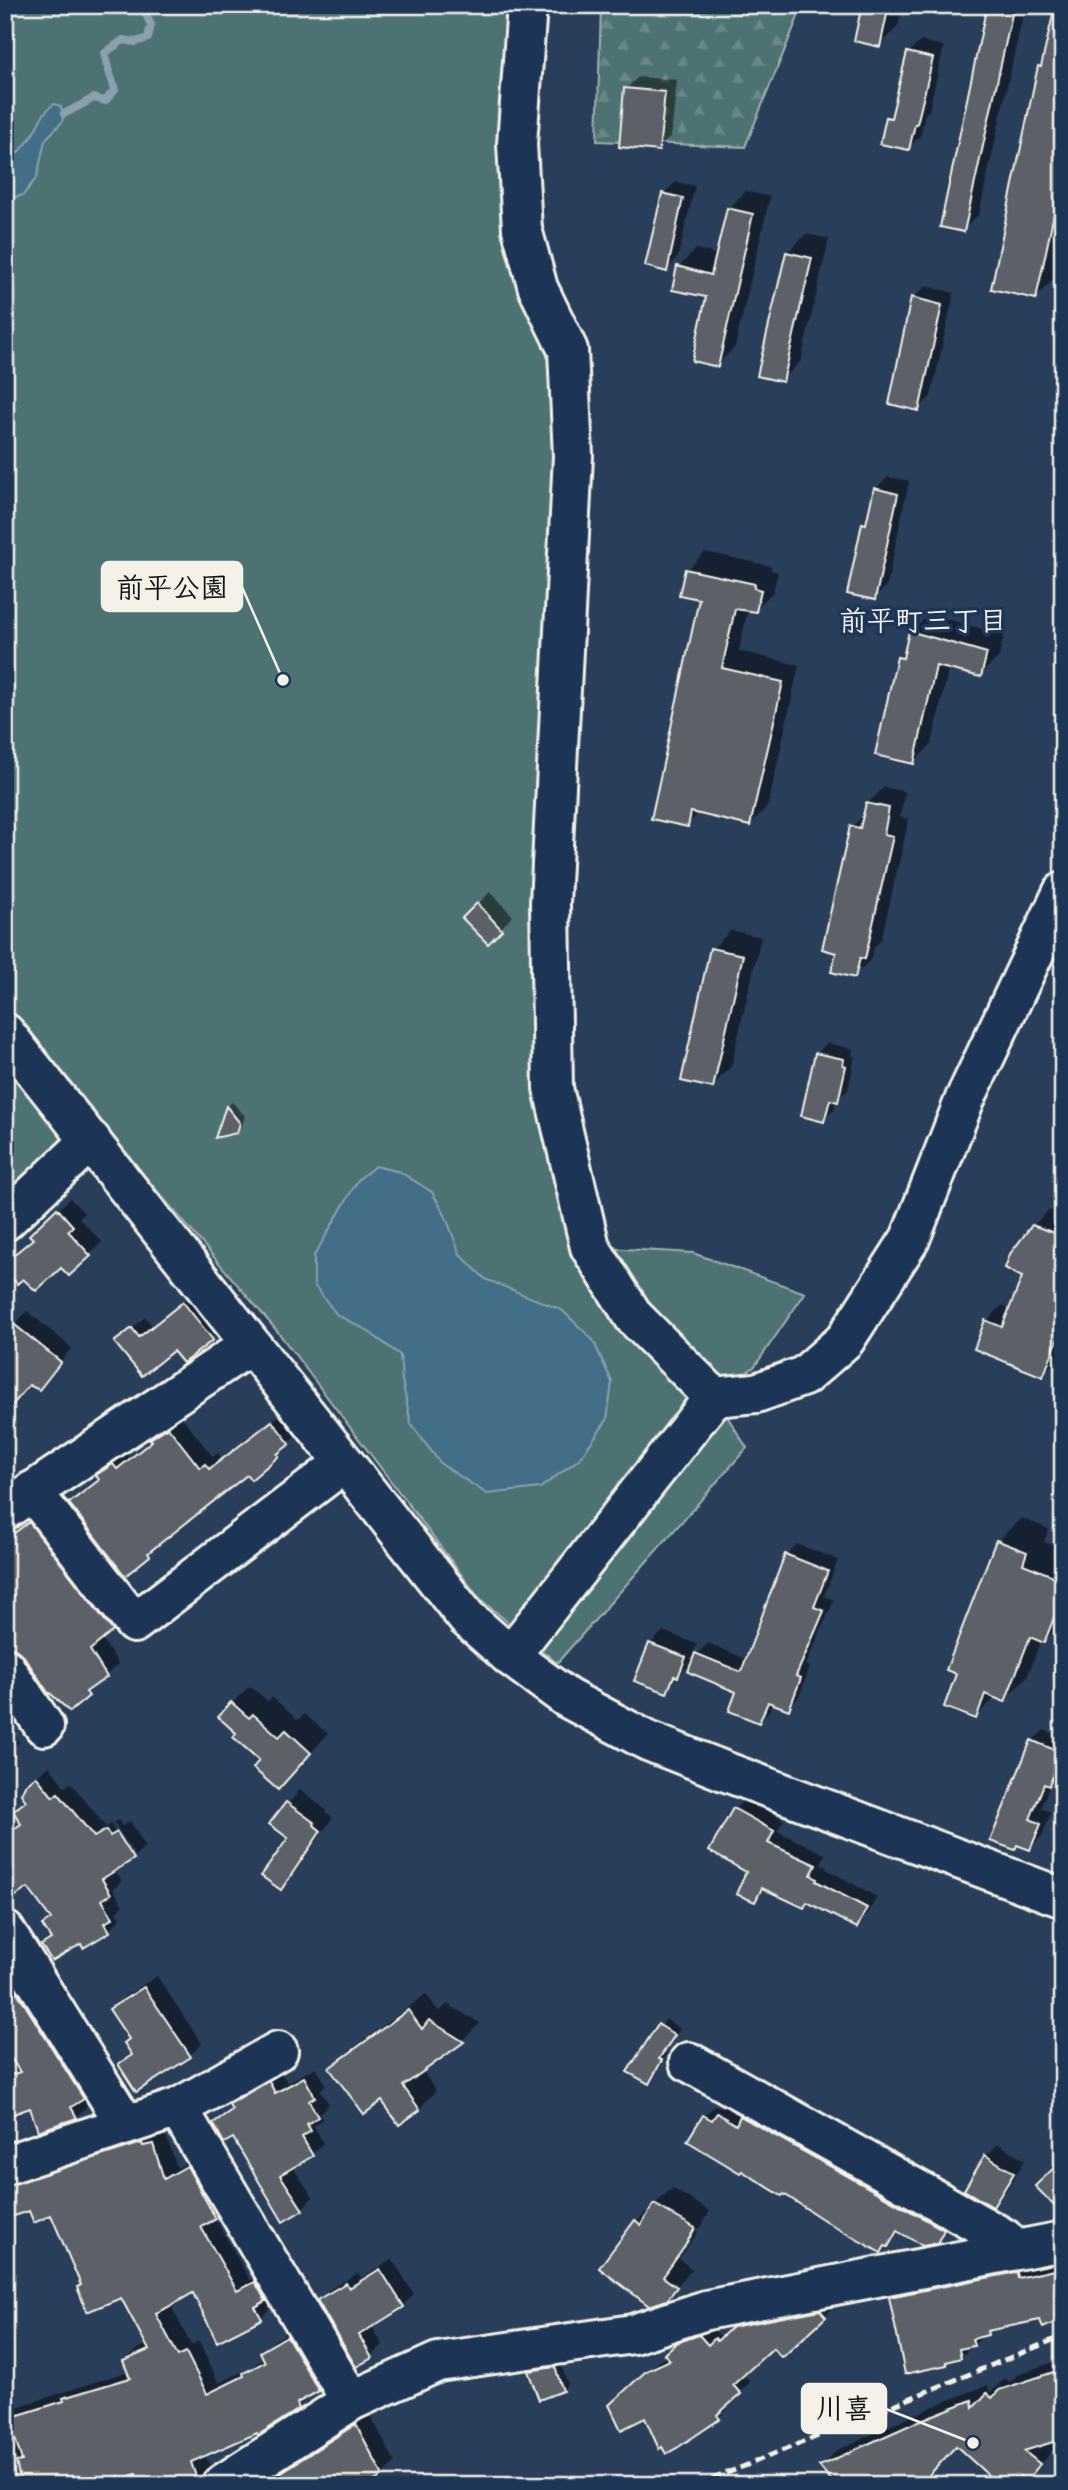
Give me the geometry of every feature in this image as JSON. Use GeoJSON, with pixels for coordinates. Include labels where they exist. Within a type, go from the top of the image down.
{"type":"FeatureCollection","features":[{"type":"Feature","properties":{"kind":"street"},"geometry":{"type":"LineString","coordinates":[[527,5],[517,144],[522,229],[538,288],[568,350],[573,456],[550,903],[554,1088],[590,1248],[634,1317],[714,1397]]}},
{"type":"Feature","properties":{"kind":"street"},"geometry":{"type":"LineString","coordinates":[[510,1656],[714,1397],[757,1393],[804,1376],[845,1340],[910,1239],[965,1099],[1063,892]]}},
{"type":"Feature","properties":{"kind":"street"},"geometry":{"type":"LineString","coordinates":[[5,1033],[467,1618],[510,1656],[567,1698],[648,1741],[1063,1898]]}},
{"type":"Feature","properties":{"kind":"street"},"geometry":{"type":"LineString","coordinates":[[5,1221],[91,1140]]}},
{"type":"Feature","properties":{"kind":"street"},"geometry":{"type":"LineString","coordinates":[[250,1345],[19,1500],[134,1623],[344,1463]]}},
{"type":"Feature","properties":{"kind":"street"},"geometry":{"type":"LineString","coordinates":[[5,1668],[44,1726]]}},
{"type":"Feature","properties":{"kind":"street"},"geometry":{"type":"LineString","coordinates":[[5,1931],[126,2125]]}},
{"type":"Feature","properties":{"kind":"street"},"geometry":{"type":"LineString","coordinates":[[5,2165],[178,2108],[278,2051]]}},
{"type":"Feature","properties":{"kind":"street"},"geometry":{"type":"LineString","coordinates":[[689,2062],[1004,2238],[1014,2250]]}},
{"type":"Feature","properties":{"kind":"street"},"geometry":{"type":"LineString","coordinates":[[178,2108],[351,2401]]}},
{"type":"Feature","properties":{"kind":"street"},"geometry":{"type":"LineString","coordinates":[[221,2485],[351,2401],[438,2362],[633,2334],[706,2310],[1063,2241]]}},
{"type":"Feature","properties":{"kind":"green space"},"geometry":{"type":"Polygon","coordinates":[[[5,5],[526,5],[517,144],[568,350],[550,903],[590,1247],[693,1253],[805,1293],[755,1366],[715,1397],[747,1448],[557,1663],[480,1599],[277,1331],[95,1118],[5,1205],[5,5]]]}},
{"type":"Feature","properties":{"kind":"green space"},"geometry":{"type":"Polygon","coordinates":[[[601,5],[803,5],[745,147],[597,141],[601,5]]]}},
{"type":"Feature","properties":{"kind":"water"},"geometry":{"type":"Polygon","coordinates":[[[54,104],[60,106],[64,114],[62,122],[45,140],[37,177],[23,195],[7,199],[7,163],[26,145],[43,115],[54,104]]]}},
{"type":"Feature","properties":{"kind":"water"},"geometry":{"type":"Polygon","coordinates":[[[375,1166],[400,1172],[432,1192],[445,1215],[460,1254],[485,1279],[562,1310],[593,1340],[612,1382],[607,1420],[579,1459],[540,1488],[487,1494],[441,1464],[411,1424],[400,1355],[365,1329],[337,1315],[314,1285],[314,1256],[358,1180],[375,1166]]]}},
{"type":"Feature","properties":{"kind":"building"},"geometry":{"type":"Polygon","coordinates":[[[862,5],[889,5],[880,47],[854,41],[862,5]]]}},
{"type":"Feature","properties":{"kind":"building"},"geometry":{"type":"Polygon","coordinates":[[[987,5],[1014,5],[964,232],[940,227],[987,5]]]}},
{"type":"Feature","properties":{"kind":"building"},"geometry":{"type":"Polygon","coordinates":[[[1054,10],[1063,11],[1063,171],[1036,299],[991,289],[1038,66],[1041,67],[1054,10]]]}},
{"type":"Feature","properties":{"kind":"building"},"geometry":{"type":"Polygon","coordinates":[[[907,52],[933,58],[909,150],[880,144],[886,117],[891,118],[907,52]]]}},
{"type":"Feature","properties":{"kind":"building"},"geometry":{"type":"Polygon","coordinates":[[[624,88],[665,92],[659,151],[619,147],[624,88]]]}},
{"type":"Feature","properties":{"kind":"building"},"geometry":{"type":"Polygon","coordinates":[[[662,193],[683,198],[667,272],[645,266],[662,193]]]}},
{"type":"Feature","properties":{"kind":"building"},"geometry":{"type":"Polygon","coordinates":[[[727,208],[753,214],[718,367],[692,361],[706,297],[672,290],[677,266],[711,275],[727,208]]]}},
{"type":"Feature","properties":{"kind":"building"},"geometry":{"type":"Polygon","coordinates":[[[786,252],[812,258],[783,382],[757,376],[786,252]]]}},
{"type":"Feature","properties":{"kind":"building"},"geometry":{"type":"Polygon","coordinates":[[[911,297],[942,305],[919,411],[889,404],[911,297]]]}},
{"type":"Feature","properties":{"kind":"building"},"geometry":{"type":"Polygon","coordinates":[[[874,488],[898,494],[875,600],[847,594],[862,523],[866,524],[874,488]]]}},
{"type":"Feature","properties":{"kind":"building"},"geometry":{"type":"Polygon","coordinates":[[[685,569],[755,584],[754,588],[761,590],[756,612],[735,609],[722,668],[783,682],[750,826],[691,812],[688,827],[651,819],[699,599],[679,595],[685,569]]]}},
{"type":"Feature","properties":{"kind":"building"},"geometry":{"type":"Polygon","coordinates":[[[909,631],[987,653],[981,677],[936,666],[914,764],[875,755],[897,657],[903,658],[909,631]]]}},
{"type":"Feature","properties":{"kind":"building"},"geometry":{"type":"Polygon","coordinates":[[[866,803],[889,808],[884,834],[893,836],[865,959],[860,958],[855,978],[831,972],[836,953],[822,949],[850,826],[860,828],[866,803]]]}},
{"type":"Feature","properties":{"kind":"building"},"geometry":{"type":"Polygon","coordinates":[[[477,903],[502,930],[488,944],[462,918],[477,903]]]}},
{"type":"Feature","properties":{"kind":"building"},"geometry":{"type":"Polygon","coordinates":[[[710,948],[743,955],[713,1088],[681,1081],[710,948]]]}},
{"type":"Feature","properties":{"kind":"building"},"geometry":{"type":"Polygon","coordinates":[[[815,1053],[844,1059],[843,1065],[846,1066],[838,1102],[830,1100],[824,1122],[801,1116],[815,1053]]]}},
{"type":"Feature","properties":{"kind":"building"},"geometry":{"type":"Polygon","coordinates":[[[226,1106],[240,1123],[237,1133],[215,1138],[226,1106]]]}},
{"type":"Feature","properties":{"kind":"building"},"geometry":{"type":"Polygon","coordinates":[[[57,1208],[73,1226],[68,1231],[91,1256],[69,1276],[61,1268],[36,1291],[23,1279],[17,1284],[5,1269],[5,1262],[33,1239],[29,1235],[57,1208]]]}},
{"type":"Feature","properties":{"kind":"building"},"geometry":{"type":"Polygon","coordinates":[[[1032,1225],[1063,1236],[1063,1326],[1043,1377],[974,1349],[985,1320],[1002,1327],[1022,1277],[1005,1268],[1010,1254],[1032,1225]]]}},
{"type":"Feature","properties":{"kind":"building"},"geometry":{"type":"Polygon","coordinates":[[[183,1302],[213,1340],[183,1363],[173,1351],[142,1376],[114,1342],[132,1328],[139,1337],[183,1302]]]}},
{"type":"Feature","properties":{"kind":"building"},"geometry":{"type":"Polygon","coordinates":[[[5,1317],[61,1362],[39,1390],[29,1385],[5,1414],[5,1317]]]}},
{"type":"Feature","properties":{"kind":"building"},"geometry":{"type":"Polygon","coordinates":[[[272,1421],[290,1444],[277,1454],[279,1456],[251,1480],[247,1475],[148,1553],[150,1556],[125,1576],[69,1503],[99,1480],[96,1475],[113,1464],[117,1469],[152,1441],[150,1439],[168,1427],[200,1468],[205,1464],[209,1469],[272,1421]]]}},
{"type":"Feature","properties":{"kind":"building"},"geometry":{"type":"Polygon","coordinates":[[[29,1522],[113,1631],[90,1650],[107,1677],[86,1692],[89,1696],[70,1712],[49,1694],[23,1655],[5,1646],[5,1540],[29,1522]]]}},
{"type":"Feature","properties":{"kind":"building"},"geometry":{"type":"Polygon","coordinates":[[[996,1540],[1027,1552],[1023,1564],[1063,1580],[1063,1595],[1044,1643],[1030,1637],[1005,1702],[985,1694],[976,1719],[944,1707],[956,1674],[946,1670],[996,1540]]]}},
{"type":"Feature","properties":{"kind":"building"},"geometry":{"type":"Polygon","coordinates":[[[785,1554],[828,1571],[814,1607],[824,1611],[796,1676],[801,1678],[789,1710],[768,1702],[759,1723],[729,1711],[736,1692],[688,1672],[695,1653],[741,1672],[785,1554]]]}},
{"type":"Feature","properties":{"kind":"building"},"geometry":{"type":"Polygon","coordinates":[[[649,1643],[686,1657],[678,1677],[674,1676],[667,1693],[634,1681],[649,1643]]]}},
{"type":"Feature","properties":{"kind":"building"},"geometry":{"type":"Polygon","coordinates":[[[231,1702],[249,1718],[253,1714],[279,1737],[286,1730],[311,1753],[278,1790],[253,1768],[259,1760],[233,1737],[236,1733],[218,1717],[231,1702]]]}},
{"type":"Feature","properties":{"kind":"building"},"geometry":{"type":"Polygon","coordinates":[[[1031,1740],[1062,1753],[1049,1786],[1044,1784],[1030,1819],[1041,1824],[1030,1850],[1017,1845],[1015,1850],[990,1841],[1031,1740]]]}},
{"type":"Feature","properties":{"kind":"building"},"geometry":{"type":"Polygon","coordinates":[[[36,1776],[53,1797],[58,1793],[94,1837],[106,1830],[110,1836],[117,1832],[134,1859],[102,1879],[111,1894],[102,1900],[113,1918],[105,1923],[110,1932],[83,1948],[81,1944],[52,1961],[41,1945],[51,1939],[42,1925],[51,1919],[28,1888],[5,1903],[5,1835],[21,1824],[13,1811],[26,1801],[21,1794],[25,1785],[36,1776]]]}},
{"type":"Feature","properties":{"kind":"building"},"geometry":{"type":"Polygon","coordinates":[[[286,1802],[315,1823],[321,1831],[281,1890],[261,1876],[288,1838],[269,1824],[286,1802]]]}},
{"type":"Feature","properties":{"kind":"building"},"geometry":{"type":"Polygon","coordinates":[[[733,1808],[774,1831],[768,1843],[816,1865],[811,1875],[816,1881],[867,1908],[857,1928],[807,1902],[804,1908],[762,1888],[755,1902],[736,1894],[746,1872],[709,1851],[733,1808]]]}},
{"type":"Feature","properties":{"kind":"building"},"geometry":{"type":"Polygon","coordinates":[[[5,1973],[84,2099],[71,2107],[77,2118],[38,2131],[30,2108],[5,2117],[5,2077],[20,2072],[5,2049],[5,1973]]]}},
{"type":"Feature","properties":{"kind":"building"},"geometry":{"type":"Polygon","coordinates":[[[144,1987],[191,2057],[136,2092],[118,2064],[132,2055],[124,2043],[129,2039],[109,2009],[144,1987]]]}},
{"type":"Feature","properties":{"kind":"building"},"geometry":{"type":"Polygon","coordinates":[[[408,2010],[422,2029],[429,2020],[464,2042],[403,2086],[420,2110],[399,2125],[382,2101],[364,2114],[329,2068],[408,2010]]]}},
{"type":"Feature","properties":{"kind":"building"},"geometry":{"type":"Polygon","coordinates":[[[658,2024],[675,2035],[659,2059],[662,2060],[649,2084],[627,2072],[658,2024]]]}},
{"type":"Feature","properties":{"kind":"building"},"geometry":{"type":"Polygon","coordinates":[[[304,2077],[315,2097],[309,2101],[318,2117],[307,2124],[311,2131],[302,2137],[313,2156],[280,2175],[303,2210],[283,2222],[233,2138],[224,2143],[213,2123],[232,2110],[229,2104],[269,2081],[275,2093],[304,2077]]]}},
{"type":"Feature","properties":{"kind":"building"},"geometry":{"type":"Polygon","coordinates":[[[717,2113],[736,2125],[740,2116],[944,2230],[937,2243],[923,2246],[897,2231],[888,2247],[885,2246],[881,2253],[784,2194],[782,2196],[687,2141],[703,2115],[712,2120],[717,2113]]]}},
{"type":"Feature","properties":{"kind":"building"},"geometry":{"type":"Polygon","coordinates":[[[142,2143],[143,2146],[153,2144],[164,2179],[187,2166],[216,2219],[201,2227],[237,2291],[255,2282],[266,2301],[255,2307],[262,2319],[217,2342],[193,2293],[156,2314],[178,2356],[186,2352],[207,2394],[244,2376],[243,2373],[265,2362],[260,2352],[287,2336],[319,2391],[297,2403],[299,2409],[258,2435],[257,2433],[191,2462],[199,2485],[139,2485],[136,2474],[90,2485],[21,2485],[16,2462],[22,2461],[9,2418],[130,2378],[123,2361],[149,2350],[121,2298],[87,2312],[77,2287],[81,2285],[51,2215],[34,2223],[29,2211],[5,2219],[5,2186],[142,2143]]]}},
{"type":"Feature","properties":{"kind":"building"},"geometry":{"type":"Polygon","coordinates":[[[985,2155],[1014,2173],[993,2207],[964,2190],[985,2155]]]}},
{"type":"Feature","properties":{"kind":"building"},"geometry":{"type":"Polygon","coordinates":[[[1063,2159],[1063,2215],[1035,2186],[1063,2159]]]}},
{"type":"Feature","properties":{"kind":"building"},"geometry":{"type":"Polygon","coordinates":[[[654,2204],[695,2228],[663,2277],[677,2287],[667,2300],[649,2306],[599,2268],[635,2220],[641,2225],[654,2204]]]}},
{"type":"Feature","properties":{"kind":"building"},"geometry":{"type":"Polygon","coordinates":[[[1063,2268],[1063,2319],[1043,2328],[1040,2320],[987,2331],[988,2335],[972,2339],[974,2346],[959,2349],[961,2358],[946,2362],[947,2365],[905,2374],[889,2297],[1017,2272],[1018,2278],[1063,2268]]]}},
{"type":"Feature","properties":{"kind":"building"},"geometry":{"type":"Polygon","coordinates":[[[380,2269],[404,2307],[359,2335],[372,2358],[356,2367],[317,2300],[346,2283],[349,2288],[380,2269]]]}},
{"type":"Feature","properties":{"kind":"building"},"geometry":{"type":"Polygon","coordinates":[[[820,2310],[826,2317],[784,2356],[781,2357],[773,2348],[733,2385],[741,2394],[717,2415],[720,2419],[677,2448],[666,2454],[662,2447],[659,2449],[645,2418],[621,2430],[609,2405],[646,2371],[670,2360],[664,2354],[676,2343],[699,2335],[708,2345],[715,2338],[717,2341],[732,2327],[820,2310]]]}},
{"type":"Feature","properties":{"kind":"building"},"geometry":{"type":"Polygon","coordinates":[[[555,2367],[563,2391],[539,2400],[528,2371],[555,2367]]]}},
{"type":"Feature","properties":{"kind":"building"},"geometry":{"type":"Polygon","coordinates":[[[1063,2369],[1063,2439],[1024,2451],[1040,2464],[1026,2482],[1020,2476],[1013,2485],[999,2485],[956,2446],[920,2485],[909,2485],[902,2478],[894,2485],[835,2485],[819,2466],[972,2400],[973,2408],[987,2393],[992,2398],[999,2390],[1063,2369]]]}},
{"type":"Feature","properties":{"kind":"building"},"geometry":{"type":"Polygon","coordinates":[[[356,2424],[383,2476],[368,2485],[279,2485],[274,2477],[356,2424]]]}},
{"type":"Feature","properties":{"kind":"waterway"},"geometry":{"type":"LineString","coordinates":[[64,114],[94,98],[105,101],[115,90],[105,53],[123,40],[136,42],[148,38],[151,25],[142,5]]}},
{"type":"Feature","properties":{"kind":"railway"},"geometry":{"type":"LineString","coordinates":[[698,2485],[1063,2336]]}},
{"type":"Feature","properties":{"kind":"place","name":"前平公園"},"geometry":{"type":"Point","coordinates":[283,680]}},
{"type":"Feature","properties":{"kind":"place","name":"川喜"},"geometry":{"type":"Point","coordinates":[973,2443]}},
{"type":"Feature","properties":{"kind":"district","name":"前平町三丁目"},"geometry":{"type":"Point","coordinates":[923,625]}}]}
